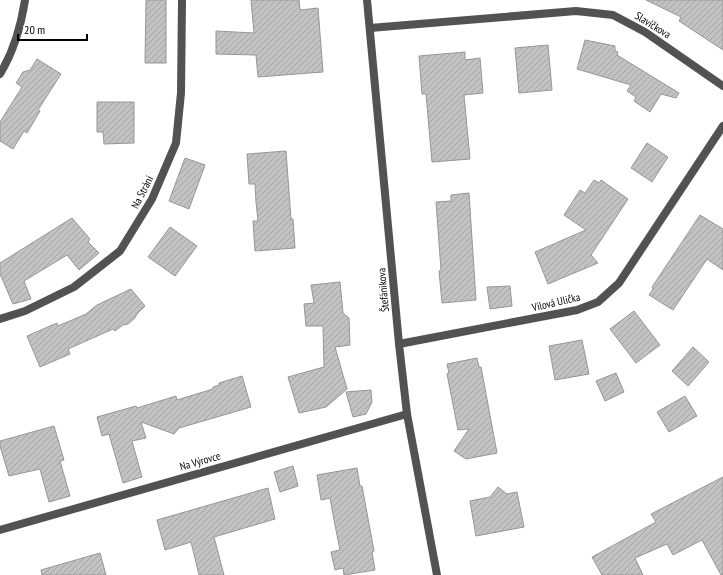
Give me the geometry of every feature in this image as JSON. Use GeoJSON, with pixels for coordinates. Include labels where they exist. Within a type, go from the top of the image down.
{"type":"FeatureCollection","features":[{"type":"Feature","properties":{"kind":"street"},"geometry":{"type":"LineString","coordinates":[[0,74],[8,61],[22,22],[25,0]]}},
{"type":"Feature","properties":{"kind":"street","name":"Na Stráni"},"geometry":{"type":"LineString","coordinates":[[0,318],[25,311],[74,287],[120,251],[152,199],[176,143],[181,93],[182,0]]}},
{"type":"Feature","properties":{"kind":"street","name":"Štefánikova"},"geometry":{"type":"LineString","coordinates":[[367,0],[399,344],[407,414],[437,575]]}},
{"type":"Feature","properties":{"kind":"street","name":"Slavíčkova"},"geometry":{"type":"LineString","coordinates":[[370,28],[576,11],[613,15],[645,32],[723,86]]}},
{"type":"Feature","properties":{"kind":"street","name":"Vilová Ulička"},"geometry":{"type":"LineString","coordinates":[[399,344],[577,310],[598,302],[619,283],[723,126]]}},
{"type":"Feature","properties":{"kind":"street","name":"Na Výrovce"},"geometry":{"type":"LineString","coordinates":[[0,530],[407,414]]}},
{"type":"Feature","properties":{"kind":"building"},"geometry":{"type":"Polygon","coordinates":[[[146,0],[166,0],[166,63],[145,63],[146,0]]]}},
{"type":"Feature","properties":{"kind":"building"},"geometry":{"type":"Polygon","coordinates":[[[251,0],[299,0],[300,10],[318,8],[323,72],[258,77],[256,55],[216,54],[216,31],[254,33],[251,0]]]}},
{"type":"Feature","properties":{"kind":"building"},"geometry":{"type":"Polygon","coordinates":[[[646,0],[723,0],[723,50],[679,21],[681,17],[646,0]]]}},
{"type":"Feature","properties":{"kind":"building"},"geometry":{"type":"Polygon","coordinates":[[[585,40],[615,46],[615,51],[618,52],[617,55],[679,93],[676,98],[661,94],[650,112],[634,101],[636,97],[627,91],[631,85],[577,69],[585,40]]]}},
{"type":"Feature","properties":{"kind":"building"},"geometry":{"type":"Polygon","coordinates":[[[548,45],[552,90],[519,93],[515,48],[548,45]]]}},
{"type":"Feature","properties":{"kind":"building"},"geometry":{"type":"Polygon","coordinates":[[[465,52],[465,60],[480,58],[483,93],[464,95],[470,159],[432,162],[426,94],[422,94],[419,56],[465,52]]]}},
{"type":"Feature","properties":{"kind":"building"},"geometry":{"type":"Polygon","coordinates":[[[37,59],[61,74],[38,110],[40,111],[27,133],[24,131],[13,149],[0,141],[0,122],[22,87],[16,83],[23,72],[30,70],[37,59]]]}},
{"type":"Feature","properties":{"kind":"building"},"geometry":{"type":"Polygon","coordinates":[[[97,102],[134,102],[134,143],[104,144],[103,132],[97,132],[97,102]]]}},
{"type":"Feature","properties":{"kind":"building"},"geometry":{"type":"Polygon","coordinates":[[[647,143],[668,157],[652,182],[631,168],[647,143]]]}},
{"type":"Feature","properties":{"kind":"building"},"geometry":{"type":"Polygon","coordinates":[[[286,151],[291,219],[293,219],[295,248],[255,251],[253,221],[258,221],[255,184],[249,184],[247,154],[286,151]]]}},
{"type":"Feature","properties":{"kind":"building"},"geometry":{"type":"Polygon","coordinates":[[[185,158],[205,165],[189,209],[169,201],[185,158]]]}},
{"type":"Feature","properties":{"kind":"building"},"geometry":{"type":"Polygon","coordinates":[[[594,180],[599,183],[601,180],[628,199],[591,255],[598,263],[548,284],[535,252],[586,230],[564,215],[580,190],[585,193],[594,180]]]}},
{"type":"Feature","properties":{"kind":"building"},"geometry":{"type":"Polygon","coordinates":[[[469,193],[476,300],[442,303],[436,202],[451,201],[451,195],[469,193]]]}},
{"type":"Feature","properties":{"kind":"building"},"geometry":{"type":"Polygon","coordinates":[[[700,215],[723,229],[723,270],[707,259],[673,310],[649,295],[653,289],[652,287],[700,215]]]}},
{"type":"Feature","properties":{"kind":"building"},"geometry":{"type":"Polygon","coordinates":[[[72,218],[90,239],[88,242],[99,253],[79,270],[67,255],[24,281],[31,299],[13,304],[0,274],[0,263],[72,218]]]}},
{"type":"Feature","properties":{"kind":"building"},"geometry":{"type":"Polygon","coordinates":[[[170,227],[197,246],[175,276],[148,257],[170,227]]]}},
{"type":"Feature","properties":{"kind":"building"},"geometry":{"type":"Polygon","coordinates":[[[340,282],[343,313],[349,318],[350,345],[335,347],[347,389],[326,407],[299,413],[288,377],[324,367],[323,326],[306,326],[304,304],[314,303],[311,285],[340,282]]]}},
{"type":"Feature","properties":{"kind":"building"},"geometry":{"type":"Polygon","coordinates":[[[510,286],[512,306],[490,309],[487,287],[510,286]]]}},
{"type":"Feature","properties":{"kind":"building"},"geometry":{"type":"Polygon","coordinates":[[[131,289],[145,306],[128,324],[123,325],[115,331],[113,329],[68,349],[70,354],[40,367],[27,336],[57,323],[58,326],[86,314],[97,305],[131,289]]]}},
{"type":"Feature","properties":{"kind":"building"},"geometry":{"type":"Polygon","coordinates":[[[634,311],[660,345],[636,363],[610,329],[634,311]]]}},
{"type":"Feature","properties":{"kind":"building"},"geometry":{"type":"Polygon","coordinates":[[[582,340],[589,374],[555,380],[549,346],[582,340]]]}},
{"type":"Feature","properties":{"kind":"building"},"geometry":{"type":"Polygon","coordinates":[[[693,347],[709,362],[688,386],[672,371],[693,347]]]}},
{"type":"Feature","properties":{"kind":"building"},"geometry":{"type":"Polygon","coordinates":[[[477,358],[479,367],[481,367],[497,453],[466,459],[454,451],[469,429],[458,430],[447,374],[449,373],[447,364],[477,358]]]}},
{"type":"Feature","properties":{"kind":"building"},"geometry":{"type":"Polygon","coordinates":[[[616,373],[624,392],[605,401],[596,381],[616,373]]]}},
{"type":"Feature","properties":{"kind":"building"},"geometry":{"type":"Polygon","coordinates":[[[242,376],[251,407],[179,428],[174,434],[141,422],[146,438],[132,441],[142,477],[123,483],[109,434],[102,436],[97,417],[136,406],[137,408],[176,396],[177,400],[213,389],[213,387],[219,385],[219,383],[242,376]]]}},
{"type":"Feature","properties":{"kind":"building"},"geometry":{"type":"Polygon","coordinates":[[[371,390],[372,402],[366,414],[353,417],[346,392],[371,390]]]}},
{"type":"Feature","properties":{"kind":"building"},"geometry":{"type":"Polygon","coordinates":[[[685,396],[697,416],[669,432],[657,412],[685,396]]]}},
{"type":"Feature","properties":{"kind":"building"},"geometry":{"type":"Polygon","coordinates":[[[54,426],[64,460],[60,461],[70,496],[49,502],[40,469],[9,476],[0,446],[0,441],[54,426]]]}},
{"type":"Feature","properties":{"kind":"building"},"geometry":{"type":"Polygon","coordinates":[[[293,466],[298,486],[280,492],[274,472],[293,466]]]}},
{"type":"Feature","properties":{"kind":"building"},"geometry":{"type":"Polygon","coordinates":[[[357,468],[360,486],[362,486],[374,551],[372,552],[375,570],[344,575],[343,568],[335,570],[331,552],[340,550],[330,498],[321,500],[317,475],[357,468]]]}},
{"type":"Feature","properties":{"kind":"building"},"geometry":{"type":"Polygon","coordinates":[[[723,477],[723,575],[721,575],[702,540],[673,555],[667,544],[635,558],[643,575],[602,575],[592,557],[656,522],[651,514],[723,477]]]}},
{"type":"Feature","properties":{"kind":"building"},"geometry":{"type":"Polygon","coordinates":[[[498,487],[507,494],[517,492],[524,527],[476,536],[470,501],[490,497],[498,487]]]}},
{"type":"Feature","properties":{"kind":"building"},"geometry":{"type":"Polygon","coordinates":[[[268,488],[275,519],[214,537],[224,575],[199,575],[191,542],[165,550],[157,520],[268,488]]]}},
{"type":"Feature","properties":{"kind":"building"},"geometry":{"type":"Polygon","coordinates":[[[100,553],[106,575],[42,575],[41,570],[100,553]]]}}]}
